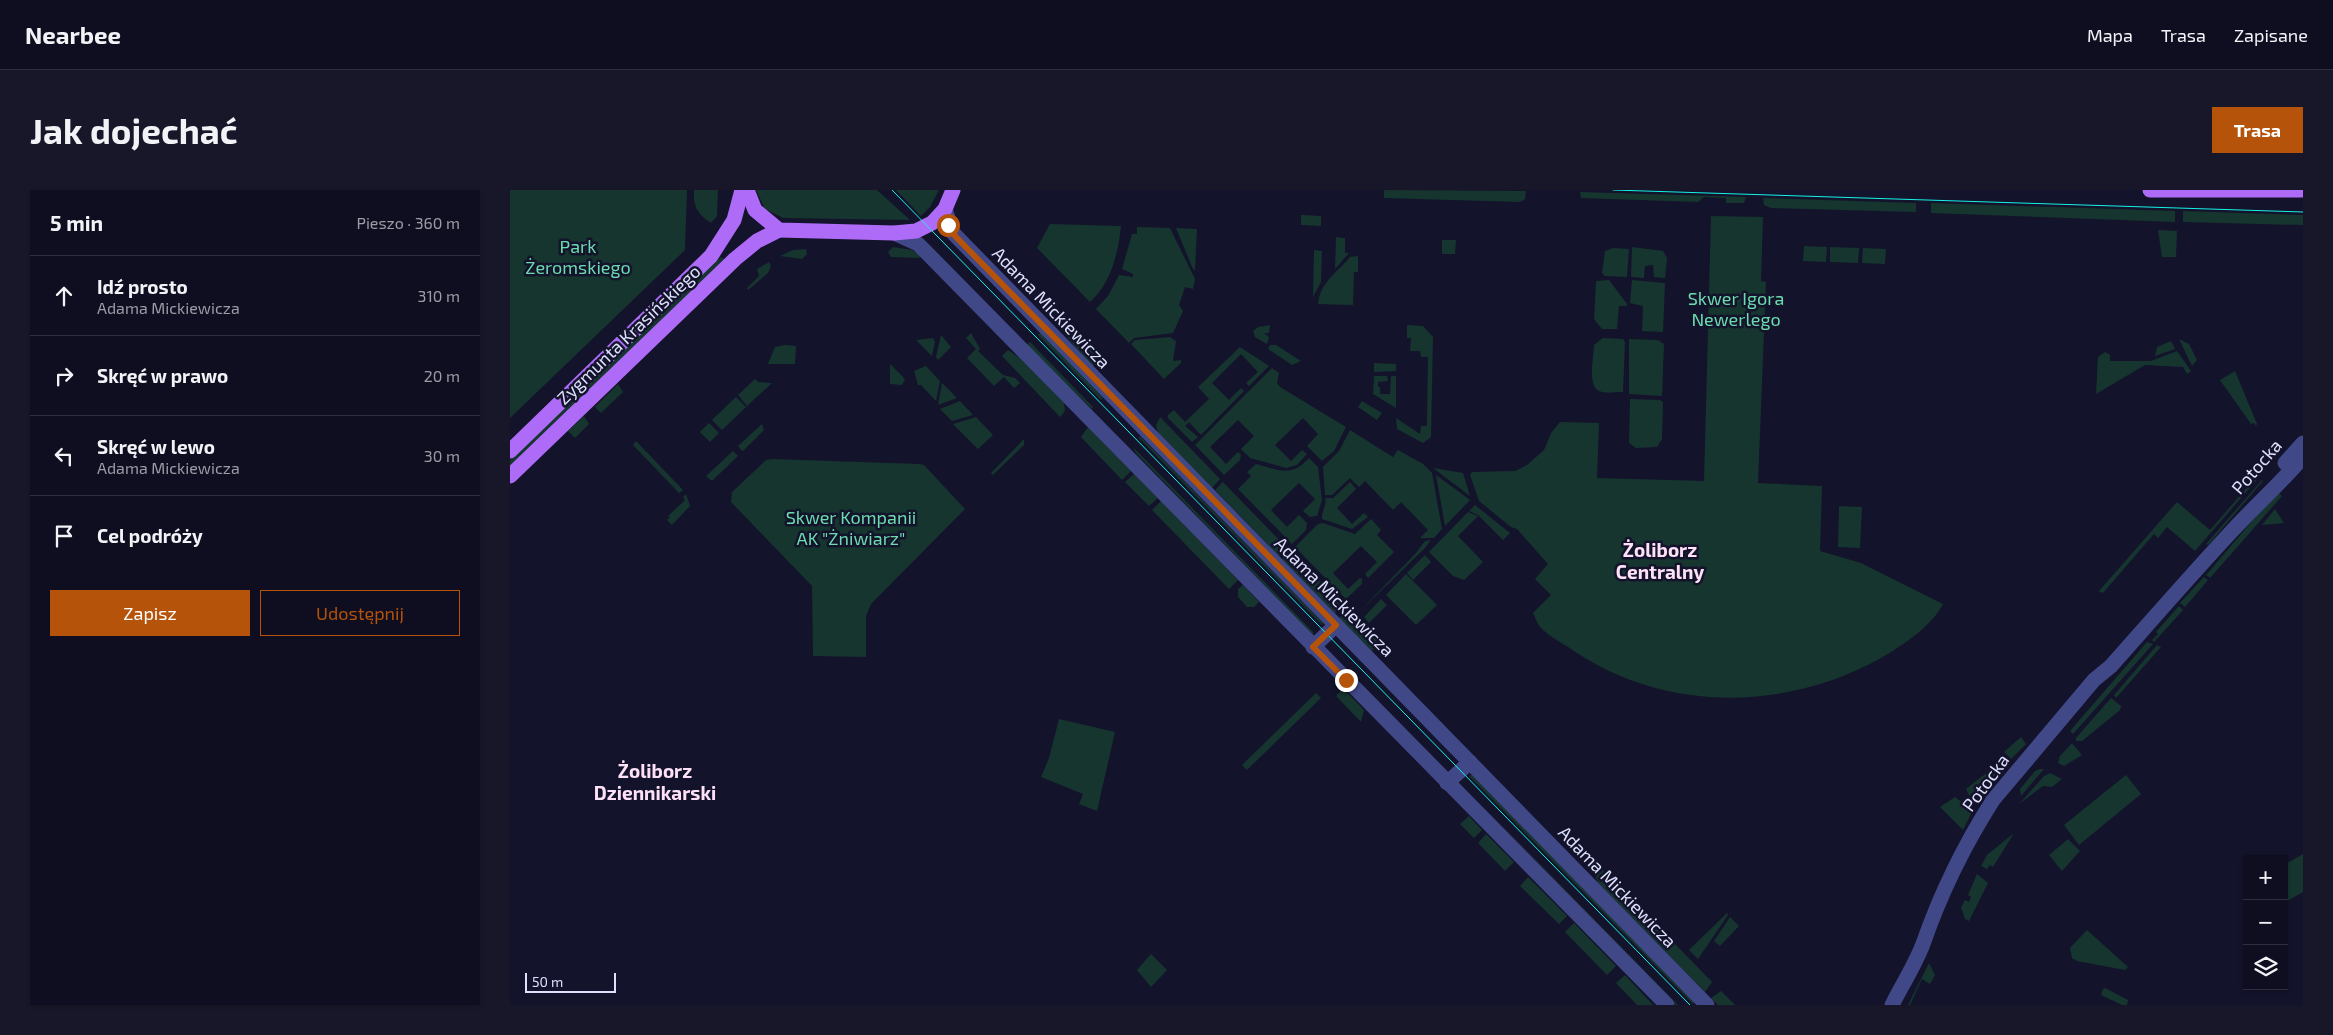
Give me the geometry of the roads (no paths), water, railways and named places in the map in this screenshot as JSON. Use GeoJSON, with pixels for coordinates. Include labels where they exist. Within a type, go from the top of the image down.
{"type":"FeatureCollection","features":[{"type":"Feature","properties":{"kind":"main road","name":"Zygmunta Krasińskiego"},"geometry":{"type":"LineString","coordinates":[[510,451],[684,284],[715,251],[734,220],[742,190]]}},
{"type":"Feature","properties":{"kind":"main road"},"geometry":{"type":"LineString","coordinates":[[747,190],[754,210],[779,230],[894,233],[922,229],[932,223],[945,209],[953,190]]}},
{"type":"Feature","properties":{"kind":"main road"},"geometry":{"type":"LineString","coordinates":[[2150,190],[2303,190]]}},
{"type":"Feature","properties":{"kind":"main road","name":"Zygmunta Krasińskiego"},"geometry":{"type":"LineString","coordinates":[[510,476],[730,264],[757,241],[779,230]]}},
{"type":"Feature","properties":{"kind":"main road"},"geometry":{"type":"LineString","coordinates":[[715,251],[722,249],[728,252],[730,264]]}},
{"type":"Feature","properties":{"kind":"street","name":"Adama Mickiewicza"},"geometry":{"type":"LineString","coordinates":[[945,209],[948,225],[953,233],[1707,1005]]}},
{"type":"Feature","properties":{"kind":"street"},"geometry":{"type":"LineString","coordinates":[[894,233],[918,244],[1667,1005]]}},
{"type":"Feature","properties":{"kind":"street","name":"Potocka"},"geometry":{"type":"LineString","coordinates":[[2203,562],[2303,443]]}},
{"type":"Feature","properties":{"kind":"street","name":"Potocka"},"geometry":{"type":"LineString","coordinates":[[1892,1005],[1924,942],[1930,923],[1980,820],[1993,800],[2094,680],[2111,666],[2203,562],[2253,508],[2276,488],[2303,457]]}},
{"type":"Feature","properties":{"kind":"street"},"geometry":{"type":"LineString","coordinates":[[1313,647],[1336,625]]}},
{"type":"Feature","properties":{"kind":"street"},"geometry":{"type":"LineString","coordinates":[[1447,783],[1470,762]]}},
{"type":"Feature","properties":{"kind":"tram line"},"geometry":{"type":"LineString","coordinates":[[892,190],[1690,1005]]}},
{"type":"Feature","properties":{"kind":"tram line"},"geometry":{"type":"LineString","coordinates":[[1613,190],[2303,212]]}},
{"type":"Feature","properties":{"kind":"district","name":"Żoliborz Centralny"},"geometry":{"type":"Point","coordinates":[1660,561]}},
{"type":"Feature","properties":{"kind":"district","name":"Żoliborz Dziennikarski"},"geometry":{"type":"Point","coordinates":[655,782]}},
{"type":"Feature","properties":{"kind":"park label","name":"Park Żeromskiego"},"geometry":{"type":"Point","coordinates":[578,257]}},
{"type":"Feature","properties":{"kind":"park label","name":"Skwer Igora Newerlego"},"geometry":{"type":"Point","coordinates":[1736,309]}},
{"type":"Feature","properties":{"kind":"park label","name":"Skwer Kompanii AK \"Żniwiarz\""},"geometry":{"type":"Point","coordinates":[851,528]}}]}
